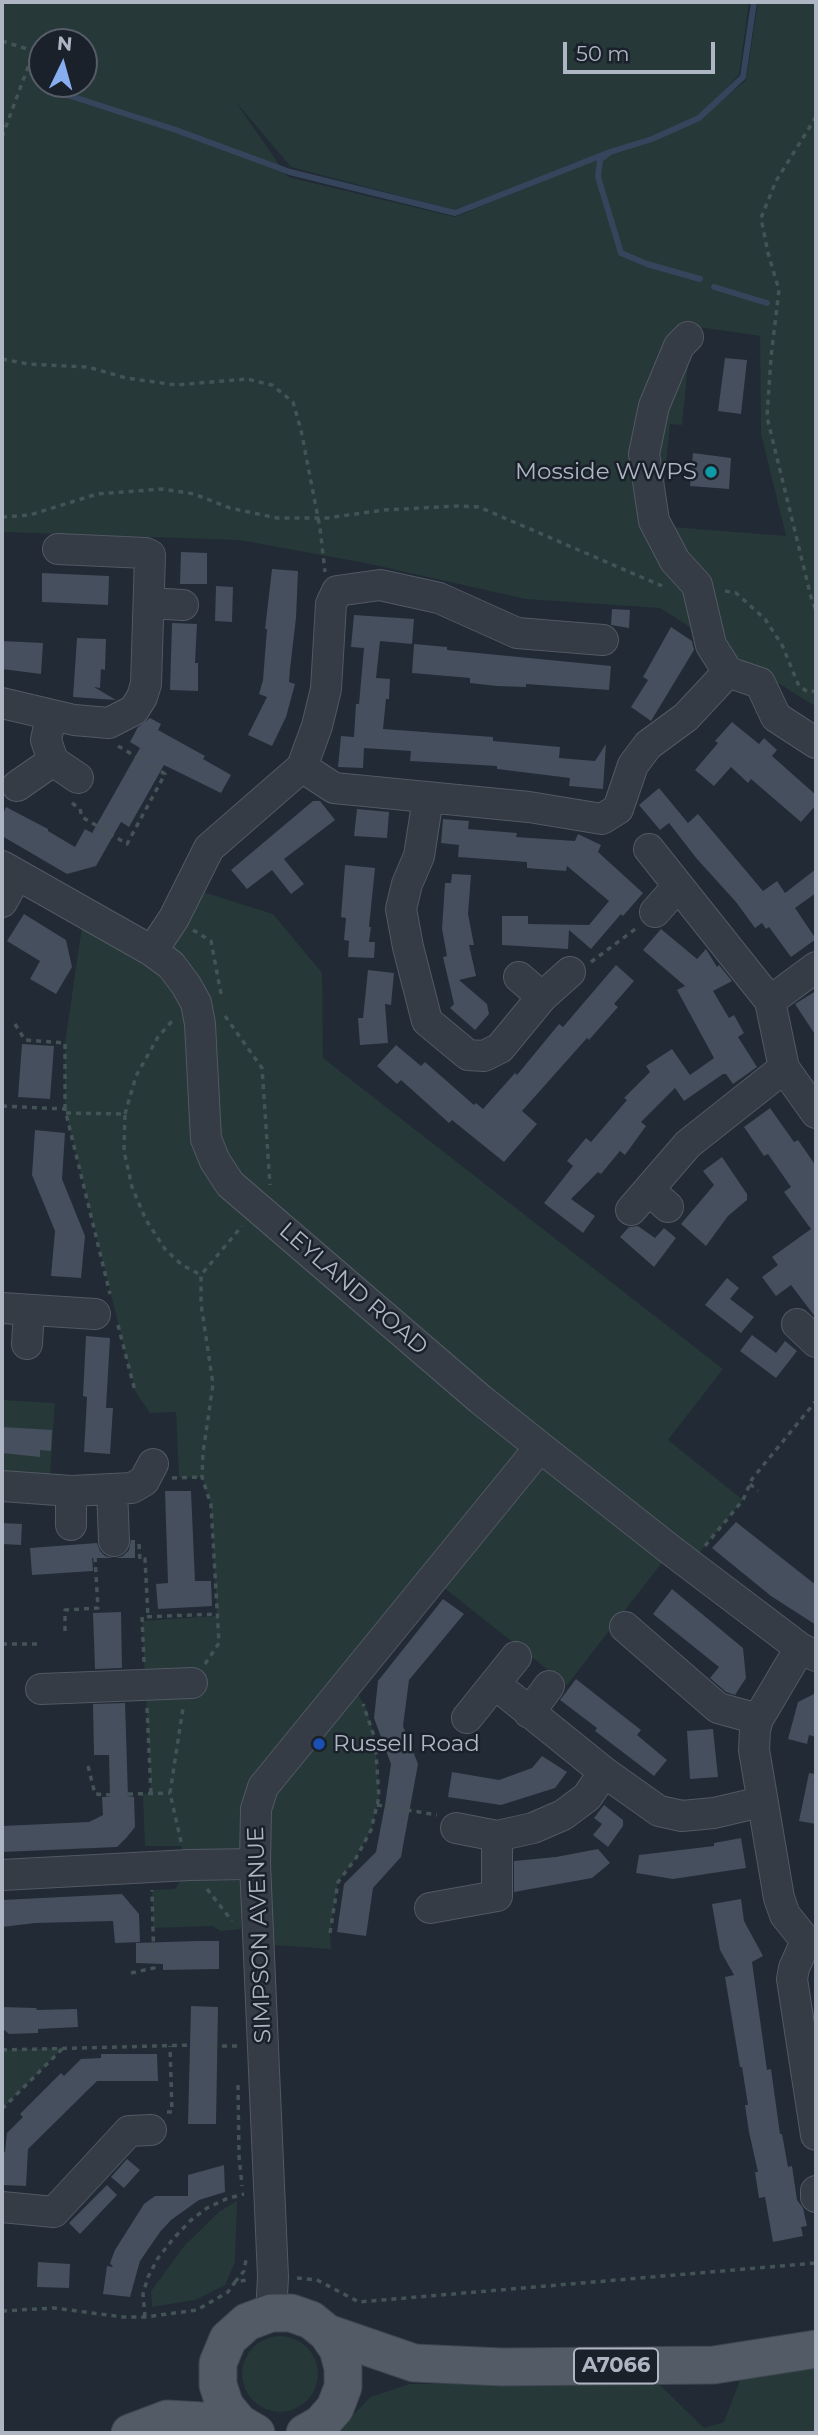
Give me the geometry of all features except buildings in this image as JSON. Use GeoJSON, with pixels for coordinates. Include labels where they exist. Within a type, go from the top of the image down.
{"type":"FeatureCollection","features":[{"type":"Feature","properties":{"kind":"main road","name":"A7066"},"geometry":{"type":"LineString","coordinates":[[271,2313],[292,2313],[311,2320],[327,2333],[414,2363],[502,2367],[714,2365],[816,2349]]}},
{"type":"Feature","properties":{"kind":"main road"},"geometry":{"type":"LineString","coordinates":[[131,2433],[167,2419],[218,2363],[228,2339],[247,2322],[271,2313]]}},
{"type":"Feature","properties":{"kind":"main road"},"geometry":{"type":"LineString","coordinates":[[305,2433],[321,2424],[335,2408],[343,2387],[343,2368],[338,2349],[327,2333]]}},
{"type":"Feature","properties":{"kind":"main road"},"geometry":{"type":"LineString","coordinates":[[218,2363],[218,2385],[225,2406],[248,2428]]}},
{"type":"Feature","properties":{"kind":"main road","name":"A7066"},"geometry":{"type":"LineString","coordinates":[[343,2387],[414,2363]]}},
{"type":"Feature","properties":{"kind":"main road"},"geometry":{"type":"LineString","coordinates":[[167,2419],[248,2428]]}},
{"type":"Feature","properties":{"kind":"street"},"geometry":{"type":"LineString","coordinates":[[688,337],[678,346],[654,406],[644,454],[654,522],[675,561],[697,585],[711,645],[728,672],[760,683],[776,718],[816,743]]}},
{"type":"Feature","properties":{"kind":"street"},"geometry":{"type":"LineString","coordinates":[[2,703],[51,716],[109,723],[134,710],[142,697],[146,684],[150,555],[58,548]]}},
{"type":"Feature","properties":{"kind":"street"},"geometry":{"type":"LineString","coordinates":[[152,951],[174,918],[209,848],[302,767],[317,726],[326,689],[331,604],[337,591],[380,585],[436,611],[517,633],[603,640]]}},
{"type":"Feature","properties":{"kind":"street"},"geometry":{"type":"LineString","coordinates":[[149,603],[183,605]]}},
{"type":"Feature","properties":{"kind":"street"},"geometry":{"type":"LineString","coordinates":[[302,767],[334,788],[529,807],[602,819],[618,809],[634,765],[648,745],[687,717],[728,672]]}},
{"type":"Feature","properties":{"kind":"street"},"geometry":{"type":"LineString","coordinates":[[51,716],[46,740],[54,761],[78,778]]}},
{"type":"Feature","properties":{"kind":"street"},"geometry":{"type":"LineString","coordinates":[[17,786],[54,761]]}},
{"type":"Feature","properties":{"kind":"street"},"geometry":{"type":"LineString","coordinates":[[428,797],[419,856],[407,884],[401,909],[427,1021],[468,1055],[484,1056],[500,1048],[542,997],[570,972]]}},
{"type":"Feature","properties":{"kind":"street"},"geometry":{"type":"LineString","coordinates":[[649,849],[770,1001],[785,1068],[816,1113]]}},
{"type":"Feature","properties":{"kind":"street"},"geometry":{"type":"LineString","coordinates":[[2,902],[9,871]]}},
{"type":"Feature","properties":{"kind":"street","name":"LEYLAND ROAD"},"geometry":{"type":"LineString","coordinates":[[9,871],[152,951],[171,965],[186,985],[196,1003],[200,1024],[206,1139],[215,1161],[230,1184],[540,1447],[808,1652]]}},
{"type":"Feature","properties":{"kind":"street"},"geometry":{"type":"LineString","coordinates":[[655,912],[678,886]]}},
{"type":"Feature","properties":{"kind":"street"},"geometry":{"type":"LineString","coordinates":[[770,1001],[816,967]]}},
{"type":"Feature","properties":{"kind":"street"},"geometry":{"type":"LineString","coordinates":[[519,976],[542,997]]}},
{"type":"Feature","properties":{"kind":"street"},"geometry":{"type":"LineString","coordinates":[[649,1202],[688,1144],[785,1068]]}},
{"type":"Feature","properties":{"kind":"street"},"geometry":{"type":"LineString","coordinates":[[27,1344],[15,1309],[108,1313]]}},
{"type":"Feature","properties":{"kind":"street","name":"SIMPSON AVENUE"},"geometry":{"type":"LineString","coordinates":[[271,2313],[273,2277],[256,2190],[256,1809],[263,1787],[540,1447]]}},
{"type":"Feature","properties":{"kind":"street"},"geometry":{"type":"LineString","coordinates":[[2,1486],[71,1491],[132,1488],[144,1481],[153,1464]]}},
{"type":"Feature","properties":{"kind":"street"},"geometry":{"type":"LineString","coordinates":[[105,1547],[112,1489]]}},
{"type":"Feature","properties":{"kind":"street"},"geometry":{"type":"LineString","coordinates":[[71,1491],[71,1525]]}},
{"type":"Feature","properties":{"kind":"street"},"geometry":{"type":"LineString","coordinates":[[625,1627],[718,1708],[758,1719]]}},
{"type":"Feature","properties":{"kind":"street"},"geometry":{"type":"LineString","coordinates":[[808,1652],[758,1719],[754,1750],[779,1898],[785,1914],[811,1944],[794,1968],[792,1979],[816,2135]]}},
{"type":"Feature","properties":{"kind":"street"},"geometry":{"type":"LineString","coordinates":[[467,1718],[516,1657]]}},
{"type":"Feature","properties":{"kind":"street"},"geometry":{"type":"LineString","coordinates":[[41,1689],[192,1683]]}},
{"type":"Feature","properties":{"kind":"street"},"geometry":{"type":"LineString","coordinates":[[495,1684],[604,1773],[659,1811],[682,1816],[714,1813],[761,1802]]}},
{"type":"Feature","properties":{"kind":"street"},"geometry":{"type":"LineString","coordinates":[[529,1713],[549,1686]]}},
{"type":"Feature","properties":{"kind":"street"},"geometry":{"type":"LineString","coordinates":[[456,1828],[497,1836],[533,1828],[563,1815],[587,1797],[604,1773]]}},
{"type":"Feature","properties":{"kind":"street"},"geometry":{"type":"LineString","coordinates":[[430,1908],[497,1896],[497,1836]]}},
{"type":"Feature","properties":{"kind":"street"},"geometry":{"type":"LineString","coordinates":[[2,1875],[255,1864]]}},
{"type":"Feature","properties":{"kind":"street"},"geometry":{"type":"LineString","coordinates":[[2,2207],[54,2212],[129,2131],[150,2130]]}},
{"type":"Feature","properties":{"kind":"street"},"geometry":{"type":"LineString","coordinates":[[816,2191],[816,2197]]}},
{"type":"Feature","properties":{"kind":"path"},"geometry":{"type":"LineString","coordinates":[[2,41],[34,51],[2,137]]}},
{"type":"Feature","properties":{"kind":"path"},"geometry":{"type":"LineString","coordinates":[[816,117],[776,181],[761,218],[779,290],[767,417],[816,611]]}},
{"type":"Feature","properties":{"kind":"path"},"geometry":{"type":"LineString","coordinates":[[2,359],[28,364],[88,367],[125,378],[176,385],[247,379],[271,385],[293,402],[318,518],[324,570]]}},
{"type":"Feature","properties":{"kind":"path"},"geometry":{"type":"LineString","coordinates":[[42,365],[48,372]]}},
{"type":"Feature","properties":{"kind":"path"},"geometry":{"type":"LineString","coordinates":[[2,517],[30,516],[97,494],[162,489],[278,518],[318,518],[384,510],[458,506],[479,508],[624,572]]}},
{"type":"Feature","properties":{"kind":"path"},"geometry":{"type":"LineString","coordinates":[[78,778],[71,802],[80,808],[82,817],[127,844],[165,774],[150,765]]}},
{"type":"Feature","properties":{"kind":"path"},"geometry":{"type":"LineString","coordinates":[[570,972],[587,965],[632,933],[655,912]]}},
{"type":"Feature","properties":{"kind":"path"},"geometry":{"type":"LineString","coordinates":[[174,918],[211,941],[226,1019],[262,1068],[270,1188],[258,1208],[201,1275],[201,1304],[213,1384],[202,1477],[211,1504],[219,1643],[192,1683],[183,1709],[170,1793],[182,1846],[200,1865],[201,1880],[233,1921]]}},
{"type":"Feature","properties":{"kind":"path"},"geometry":{"type":"LineString","coordinates":[[196,1003],[177,1015],[159,1037],[136,1076],[125,1114],[124,1151],[132,1187],[146,1220],[165,1249],[182,1265],[201,1275]]}},
{"type":"Feature","properties":{"kind":"path"},"geometry":{"type":"LineString","coordinates":[[15,1024],[25,1040],[65,1043],[65,1111],[108,1313],[135,1391]]}},
{"type":"Feature","properties":{"kind":"path"},"geometry":{"type":"LineString","coordinates":[[2,1106],[125,1114]]}},
{"type":"Feature","properties":{"kind":"path"},"geometry":{"type":"LineString","coordinates":[[690,1564],[743,1500],[750,1484],[816,1401]]}},
{"type":"Feature","properties":{"kind":"path"},"geometry":{"type":"LineString","coordinates":[[750,1484],[758,1490]]}},
{"type":"Feature","properties":{"kind":"path"},"geometry":{"type":"LineString","coordinates":[[65,1631],[65,1610],[98,1608],[105,1547]]}},
{"type":"Feature","properties":{"kind":"path"},"geometry":{"type":"LineString","coordinates":[[145,1559],[148,1617]]}},
{"type":"Feature","properties":{"kind":"path"},"geometry":{"type":"LineString","coordinates":[[142,1617],[217,1614]]}},
{"type":"Feature","properties":{"kind":"path"},"geometry":{"type":"LineString","coordinates":[[2,1644],[40,1644]]}},
{"type":"Feature","properties":{"kind":"path"},"geometry":{"type":"LineString","coordinates":[[330,1933],[338,1882],[356,1858],[371,1830],[377,1805],[379,1771],[375,1739],[366,1708],[350,1682]]}},
{"type":"Feature","properties":{"kind":"path"},"geometry":{"type":"LineString","coordinates":[[88,1766],[94,1794],[110,1795]]}},
{"type":"Feature","properties":{"kind":"path"},"geometry":{"type":"LineString","coordinates":[[128,1794],[170,1793]]}},
{"type":"Feature","properties":{"kind":"path"},"geometry":{"type":"LineString","coordinates":[[377,1805],[448,1817],[456,1828]]}},
{"type":"Feature","properties":{"kind":"path"},"geometry":{"type":"LineString","coordinates":[[131,1973],[154,1968],[152,1867]]}},
{"type":"Feature","properties":{"kind":"path"},"geometry":{"type":"LineString","coordinates":[[2,2050],[195,2045]]}},
{"type":"Feature","properties":{"kind":"path"},"geometry":{"type":"LineString","coordinates":[[150,2130],[150,2113],[172,2112],[170,2046]]}},
{"type":"Feature","properties":{"kind":"path"},"geometry":{"type":"LineString","coordinates":[[2,2109],[63,2048]]}},
{"type":"Feature","properties":{"kind":"path"},"geometry":{"type":"LineString","coordinates":[[239,2082],[239,2156],[256,2190]]}},
{"type":"Feature","properties":{"kind":"path"},"geometry":{"type":"LineString","coordinates":[[244,2207],[256,2190]]}},
{"type":"Feature","properties":{"kind":"path"},"geometry":{"type":"LineString","coordinates":[[145,2317],[143,2294],[148,2277],[173,2239],[207,2208],[256,2190]]}},
{"type":"Feature","properties":{"kind":"path"},"geometry":{"type":"LineString","coordinates":[[2,2311],[54,2308],[123,2317],[145,2317],[197,2310],[228,2292],[243,2272],[247,2252]]}},
{"type":"Feature","properties":{"kind":"path"},"geometry":{"type":"LineString","coordinates":[[235,2282],[273,2277],[317,2280],[359,2302],[816,2263]]}},
{"type":"Feature","properties":{"kind":"shaded area"},"geometry":{"type":"Polygon","coordinates":[[[2,2],[749,2],[739,75],[698,117],[652,137],[454,210],[291,167],[235,101],[288,177],[455,217],[700,119],[746,80],[758,2],[816,2],[816,707],[660,608],[526,599],[365,563],[239,540],[2,532],[2,2]],[[692,326],[682,425],[670,424],[660,526],[786,536],[761,434],[760,336],[692,326]]]}},
{"type":"Feature","properties":{"kind":"shaded area"},"geometry":{"type":"Polygon","coordinates":[[[190,888],[273,914],[322,973],[323,1058],[723,1369],[668,1440],[743,1500],[690,1564],[671,1551],[567,1685],[434,1580],[350,1681],[366,1708],[375,1739],[379,1797],[371,1830],[356,1858],[338,1882],[330,1933],[331,1949],[258,1944],[255,1864],[189,1865],[181,1846],[145,1846],[143,1794],[151,1793],[142,1621],[217,1616],[211,1505],[202,1477],[179,1478],[176,1412],[150,1413],[135,1391],[65,1109],[65,1043],[84,913],[151,951],[190,888]]]}},
{"type":"Feature","properties":{"kind":"shaded area"},"geometry":{"type":"Polygon","coordinates":[[[2,1400],[55,1403],[50,1475],[2,1473],[2,1400]]]}},
{"type":"Feature","properties":{"kind":"shaded area"},"geometry":{"type":"Polygon","coordinates":[[[181,1880],[241,1881],[241,1929],[221,1931],[212,1926],[153,1928],[152,1890],[175,1889],[181,1880]]]}},
{"type":"Feature","properties":{"kind":"shaded area"},"geometry":{"type":"Polygon","coordinates":[[[63,2048],[2,2109],[2,2050],[63,2048]]]}},
{"type":"Feature","properties":{"kind":"shaded area"},"geometry":{"type":"Polygon","coordinates":[[[237,2201],[235,2262],[225,2285],[195,2300],[152,2307],[151,2291],[185,2245],[220,2211],[237,2201]]]}},
{"type":"Feature","properties":{"kind":"shaded area"},"geometry":{"type":"Polygon","coordinates":[[[280,2336],[295,2339],[307,2347],[315,2359],[318,2374],[315,2389],[307,2401],[295,2409],[280,2412],[265,2409],[253,2401],[245,2389],[242,2374],[245,2359],[253,2347],[265,2339],[280,2336]]]}},
{"type":"Feature","properties":{"kind":"shaded area"},"geometry":{"type":"Polygon","coordinates":[[[816,2365],[816,2433],[337,2433],[370,2397],[410,2384],[658,2383],[704,2428],[724,2422],[742,2375],[816,2365]]]}},
{"type":"Feature","properties":{"kind":"waterway"},"geometry":{"type":"LineString","coordinates":[[700,279],[647,264],[621,253],[598,177],[600,160],[610,152],[652,139],[699,118],[743,77],[754,2]]}},
{"type":"Feature","properties":{"kind":"waterway"},"geometry":{"type":"LineString","coordinates":[[77,98],[176,130],[290,172],[455,213],[610,152]]}},
{"type":"Feature","properties":{"kind":"waterway"},"geometry":{"type":"LineString","coordinates":[[714,287],[767,303]]}},
{"type":"Feature","properties":{"kind":"place","name":"Mosside WWPS"},"geometry":{"type":"Point","coordinates":[711,472]}},
{"type":"Feature","properties":{"kind":"place","name":"Russell Road"},"geometry":{"type":"Point","coordinates":[319,1744]}}]}
